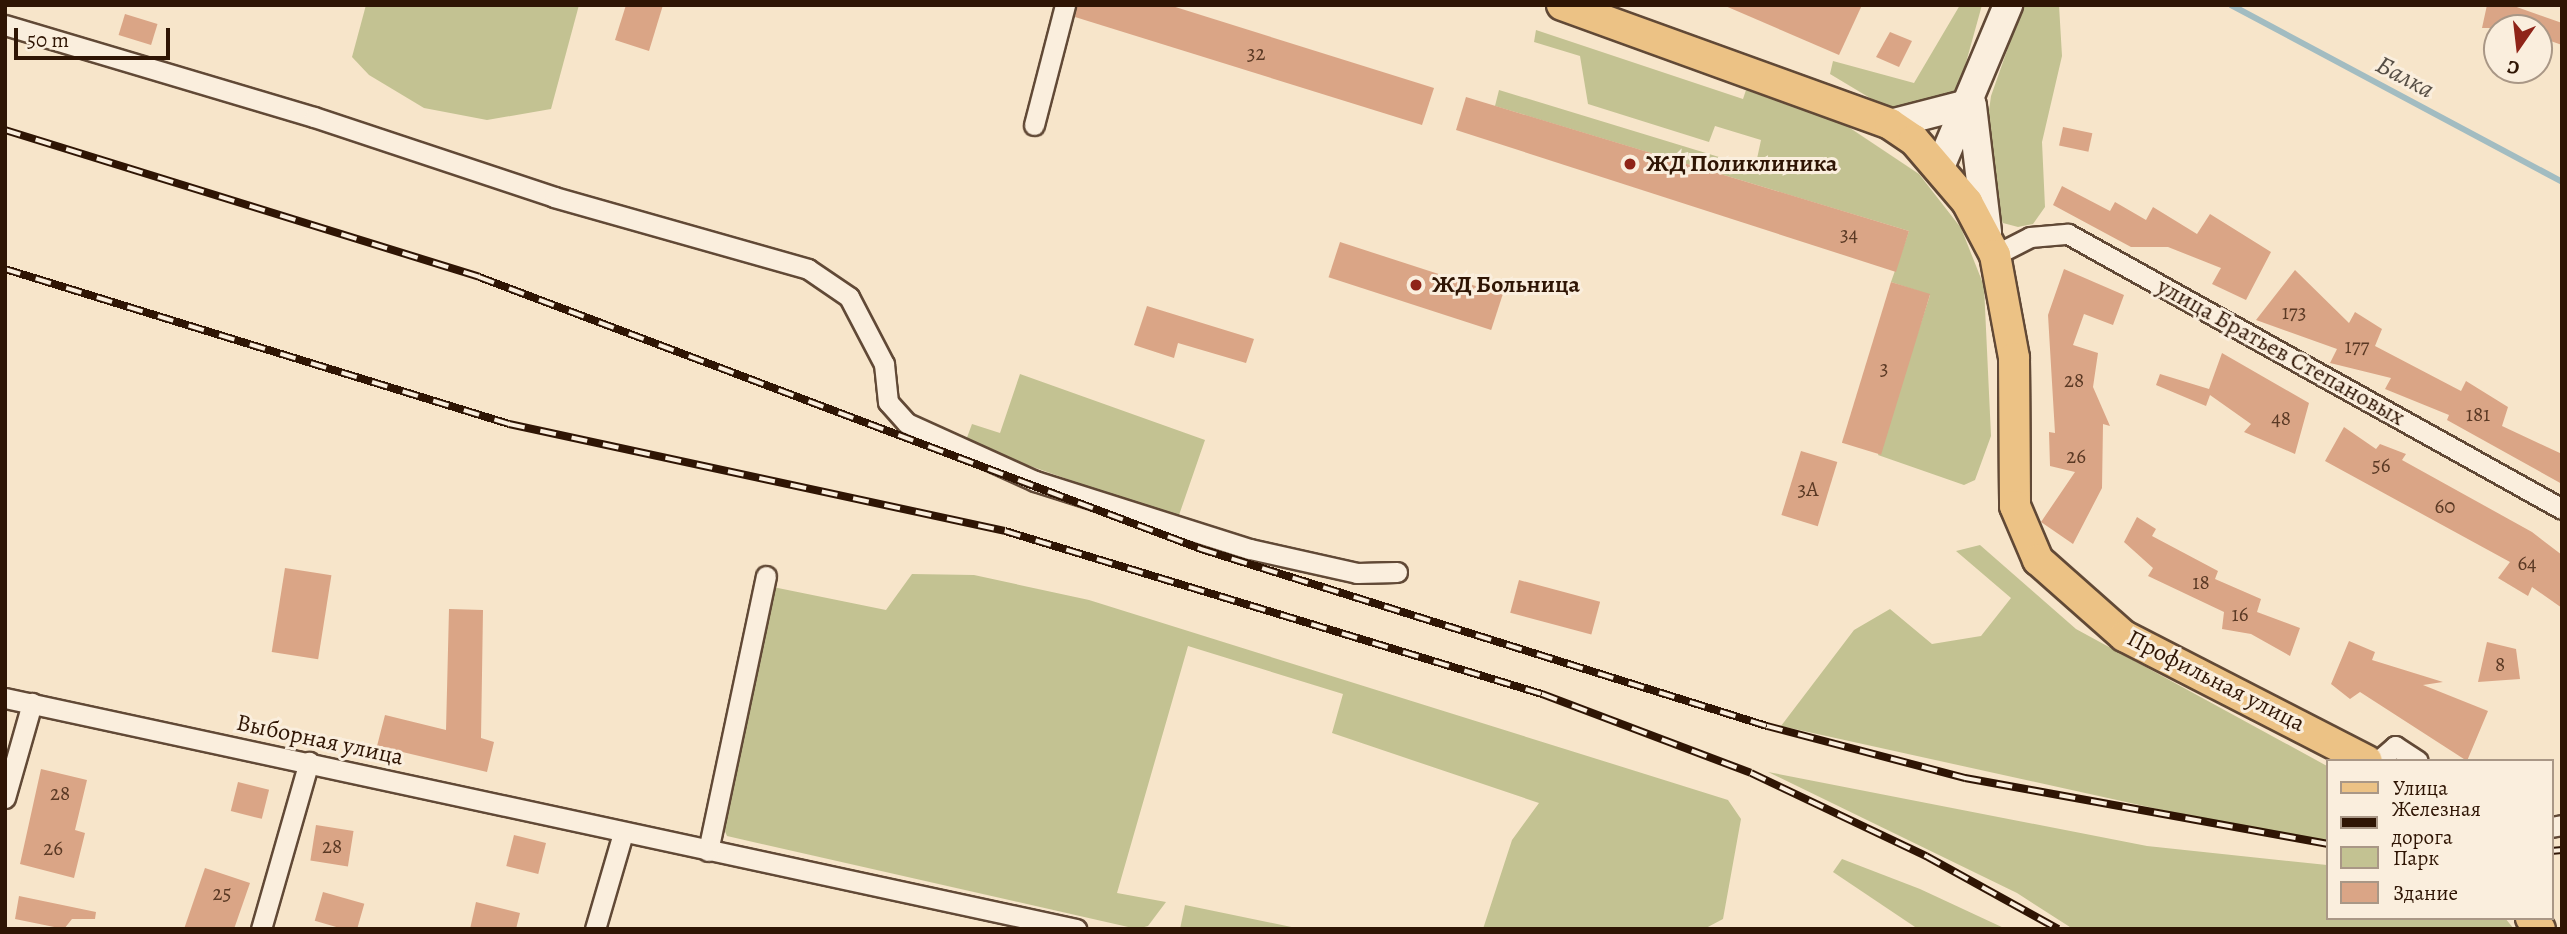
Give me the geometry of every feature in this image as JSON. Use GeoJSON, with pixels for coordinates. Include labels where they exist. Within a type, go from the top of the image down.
{"type":"FeatureCollection","features":[{"type":"Feature","properties":{"kind":"main road"},"geometry":{"type":"LineString","coordinates":[[1562,5],[1890,124],[1940,167],[1972,103],[2008,5]]}},
{"type":"Feature","properties":{"kind":"main road"},"geometry":{"type":"LineString","coordinates":[[1890,124],[1972,103]]}},
{"type":"Feature","properties":{"kind":"main road"},"geometry":{"type":"LineString","coordinates":[[1972,103],[1992,250]]}},
{"type":"Feature","properties":{"kind":"main road","name":"Профильная улица"},"geometry":{"type":"LineString","coordinates":[[1940,167],[1992,250],[2014,358],[2015,506],[2038,560],[2124,636],[2363,759]]}},
{"type":"Feature","properties":{"kind":"street"},"geometry":{"type":"LineString","coordinates":[[1034,125],[1065,5]]}},
{"type":"Feature","properties":{"kind":"street"},"geometry":{"type":"LineString","coordinates":[[5,25],[554,197],[808,269],[849,298],[884,364],[888,402],[906,423],[1035,481],[1250,549],[1357,573],[1397,572]]}},
{"type":"Feature","properties":{"kind":"street","name":"улица Братьев Степановых"},"geometry":{"type":"LineString","coordinates":[[1992,250],[2030,237],[2068,234],[2562,509]]}},
{"type":"Feature","properties":{"kind":"street"},"geometry":{"type":"LineString","coordinates":[[708,851],[766,576]]}},
{"type":"Feature","properties":{"kind":"street","name":"Выборная улица"},"geometry":{"type":"LineString","coordinates":[[5,698],[1076,929]]}},
{"type":"Feature","properties":{"kind":"street"},"geometry":{"type":"LineString","coordinates":[[5,798],[32,703]]}},
{"type":"Feature","properties":{"kind":"street"},"geometry":{"type":"LineString","coordinates":[[2380,759],[2395,746],[2415,759]]}},
{"type":"Feature","properties":{"kind":"street"},"geometry":{"type":"LineString","coordinates":[[261,929],[309,762]]}},
{"type":"Feature","properties":{"kind":"street"},"geometry":{"type":"LineString","coordinates":[[595,929],[623,833]]}},
{"type":"Feature","properties":{"kind":"green space"},"geometry":{"type":"Polygon","coordinates":[[[366,5],[579,5],[551,109],[487,120],[424,108],[369,75],[352,57],[366,5]]]}},
{"type":"Feature","properties":{"kind":"green space"},"geometry":{"type":"Polygon","coordinates":[[[1960,5],[1982,5],[1957,95],[1890,110],[1830,74],[1833,61],[1914,83],[1960,5]]]}},
{"type":"Feature","properties":{"kind":"green space"},"geometry":{"type":"Polygon","coordinates":[[[2023,5],[2059,5],[2062,56],[2042,142],[2045,207],[2033,224],[2018,227],[2003,223],[1994,203],[1985,139],[1991,96],[2023,5]]]}},
{"type":"Feature","properties":{"kind":"green space"},"geometry":{"type":"Polygon","coordinates":[[[1536,30],[1743,99],[1746,90],[1847,126],[1919,174],[1961,228],[1984,286],[1991,436],[1975,480],[1964,485],[1878,455],[1930,295],[1891,282],[1909,231],[1495,106],[1499,90],[1755,168],[1761,140],[1715,126],[1709,142],[1588,104],[1580,56],[1534,42],[1536,30]]]}},
{"type":"Feature","properties":{"kind":"green space"},"geometry":{"type":"Polygon","coordinates":[[[1020,374],[1205,440],[1178,518],[965,443],[972,424],[1000,433],[1020,374]]]}},
{"type":"Feature","properties":{"kind":"green space"},"geometry":{"type":"Polygon","coordinates":[[[1980,545],[2076,629],[2326,765],[2326,840],[2221,823],[1781,726],[1854,630],[1890,609],[1932,644],[1981,636],[2011,598],[1956,551],[1980,545]]]}},
{"type":"Feature","properties":{"kind":"green space"},"geometry":{"type":"Polygon","coordinates":[[[912,574],[974,575],[1089,600],[1728,800],[1741,819],[1723,919],[1704,929],[1483,929],[1512,840],[1539,803],[1332,733],[1343,694],[1188,646],[1117,893],[1166,902],[1148,926],[1137,929],[727,836],[721,822],[773,587],[886,610],[912,574]]]}},
{"type":"Feature","properties":{"kind":"green space"},"geometry":{"type":"Polygon","coordinates":[[[1768,772],[2147,846],[2326,865],[2326,920],[2507,920],[2514,929],[2073,929],[2017,893],[1768,772]]]}},
{"type":"Feature","properties":{"kind":"green space"},"geometry":{"type":"Polygon","coordinates":[[[1842,859],[1920,889],[2006,929],[1918,929],[1833,872],[1842,859]]]}},
{"type":"Feature","properties":{"kind":"green space"},"geometry":{"type":"Polygon","coordinates":[[[1185,905],[1301,929],[1180,929],[1185,905]]]}},
{"type":"Feature","properties":{"kind":"building"},"geometry":{"type":"Polygon","coordinates":[[[626,5],[663,5],[649,51],[615,40],[626,5]]]}},
{"type":"Feature","properties":{"kind":"building"},"geometry":{"type":"Polygon","coordinates":[[[1077,5],[1169,5],[1434,88],[1422,125],[1075,17],[1077,5]]]}},
{"type":"Feature","properties":{"kind":"building"},"geometry":{"type":"Polygon","coordinates":[[[1723,5],[1862,5],[1839,55],[1723,5]]]}},
{"type":"Feature","properties":{"kind":"building"},"geometry":{"type":"Polygon","coordinates":[[[2487,5],[2511,5],[2536,14],[2485,14],[2487,5]]]}},
{"type":"Feature","properties":{"kind":"building"},"geometry":{"type":"Polygon","coordinates":[[[125,14],[158,24],[151,45],[119,35],[125,14]]]}},
{"type":"Feature","properties":{"kind":"building"},"geometry":{"type":"Polygon","coordinates":[[[2553,20],[2562,23],[2562,45],[2553,42],[2553,20]]]}},
{"type":"Feature","properties":{"kind":"building"},"geometry":{"type":"Polygon","coordinates":[[[1890,32],[1912,41],[1899,67],[1876,57],[1890,32]]]}},
{"type":"Feature","properties":{"kind":"building"},"geometry":{"type":"Polygon","coordinates":[[[1466,97],[1909,231],[1896,272],[1456,130],[1466,97]]]}},
{"type":"Feature","properties":{"kind":"building"},"geometry":{"type":"Polygon","coordinates":[[[2063,127],[2092,133],[2088,152],[2059,146],[2063,127]]]}},
{"type":"Feature","properties":{"kind":"building"},"geometry":{"type":"Polygon","coordinates":[[[2062,186],[2110,211],[2115,202],[2146,220],[2153,207],[2197,234],[2210,214],[2271,252],[2246,300],[2212,284],[2221,268],[2168,247],[2131,247],[2053,205],[2062,186]]]}},
{"type":"Feature","properties":{"kind":"building","name":"ЖД Больница"},"geometry":{"type":"Polygon","coordinates":[[[1340,242],[1503,295],[1491,330],[1329,277],[1340,242]]]}},
{"type":"Feature","properties":{"kind":"building"},"geometry":{"type":"Polygon","coordinates":[[[2064,269],[2124,295],[2113,325],[2084,314],[2073,345],[2098,353],[2093,387],[2110,426],[2103,424],[2102,488],[2073,544],[2041,522],[2075,472],[2050,466],[2049,432],[2055,433],[2048,315],[2064,269]]]}},
{"type":"Feature","properties":{"kind":"building"},"geometry":{"type":"Polygon","coordinates":[[[2295,270],[2349,323],[2355,312],[2382,329],[2375,346],[2461,391],[2466,381],[2508,407],[2502,426],[2562,454],[2562,484],[2447,420],[2449,415],[2385,389],[2391,378],[2330,363],[2337,349],[2256,320],[2295,270]]]}},
{"type":"Feature","properties":{"kind":"building"},"geometry":{"type":"Polygon","coordinates":[[[1891,282],[1930,294],[1881,455],[1842,443],[1891,282]]]}},
{"type":"Feature","properties":{"kind":"building"},"geometry":{"type":"Polygon","coordinates":[[[1147,306],[1254,339],[1246,363],[1178,343],[1174,358],[1134,345],[1147,306]]]}},
{"type":"Feature","properties":{"kind":"building"},"geometry":{"type":"Polygon","coordinates":[[[2222,353],[2309,403],[2295,454],[2244,432],[2251,424],[2210,395],[2206,406],[2156,385],[2160,374],[2209,389],[2222,353]]]}},
{"type":"Feature","properties":{"kind":"building"},"geometry":{"type":"Polygon","coordinates":[[[2344,427],[2376,449],[2380,444],[2406,454],[2402,460],[2532,532],[2562,555],[2562,608],[2532,587],[2528,596],[2498,578],[2510,562],[2325,461],[2344,427]]]}},
{"type":"Feature","properties":{"kind":"building"},"geometry":{"type":"Polygon","coordinates":[[[1801,451],[1837,462],[1818,526],[1781,515],[1801,451]]]}},
{"type":"Feature","properties":{"kind":"building"},"geometry":{"type":"Polygon","coordinates":[[[2137,517],[2156,529],[2152,536],[2218,571],[2215,579],[2261,599],[2257,612],[2300,628],[2290,656],[2251,634],[2222,629],[2224,612],[2148,576],[2153,568],[2124,542],[2137,517]]]}},
{"type":"Feature","properties":{"kind":"building"},"geometry":{"type":"Polygon","coordinates":[[[285,568],[331,575],[318,659],[272,652],[285,568]]]}},
{"type":"Feature","properties":{"kind":"building"},"geometry":{"type":"Polygon","coordinates":[[[1519,580],[1600,602],[1591,635],[1510,613],[1519,580]]]}},
{"type":"Feature","properties":{"kind":"building"},"geometry":{"type":"Polygon","coordinates":[[[449,609],[483,610],[481,738],[494,742],[487,772],[377,746],[385,715],[446,730],[449,609]]]}},
{"type":"Feature","properties":{"kind":"building"},"geometry":{"type":"Polygon","coordinates":[[[2349,641],[2375,652],[2372,660],[2443,682],[2423,685],[2488,711],[2468,759],[2464,759],[2360,692],[2350,699],[2331,684],[2349,641]]]}},
{"type":"Feature","properties":{"kind":"building"},"geometry":{"type":"Polygon","coordinates":[[[2487,642],[2516,649],[2520,679],[2478,682],[2487,642]]]}},
{"type":"Feature","properties":{"kind":"building"},"geometry":{"type":"Polygon","coordinates":[[[41,769],[87,780],[75,830],[85,833],[74,878],[20,864],[41,769]]]}},
{"type":"Feature","properties":{"kind":"building"},"geometry":{"type":"Polygon","coordinates":[[[238,782],[269,790],[262,819],[231,811],[238,782]]]}},
{"type":"Feature","properties":{"kind":"building"},"geometry":{"type":"Polygon","coordinates":[[[316,825],[354,831],[348,867],[310,861],[316,825]]]}},
{"type":"Feature","properties":{"kind":"building"},"geometry":{"type":"Polygon","coordinates":[[[514,835],[546,843],[538,874],[506,866],[514,835]]]}},
{"type":"Feature","properties":{"kind":"building"},"geometry":{"type":"Polygon","coordinates":[[[205,868],[250,883],[234,929],[184,929],[205,868]]]}},
{"type":"Feature","properties":{"kind":"building"},"geometry":{"type":"Polygon","coordinates":[[[323,892],[364,904],[357,929],[343,929],[315,921],[323,892]]]}},
{"type":"Feature","properties":{"kind":"building"},"geometry":{"type":"Polygon","coordinates":[[[19,896],[96,912],[95,919],[72,919],[64,929],[15,919],[19,896]]]}},
{"type":"Feature","properties":{"kind":"building"},"geometry":{"type":"Polygon","coordinates":[[[476,902],[520,913],[516,929],[470,929],[476,902]]]}},
{"type":"Feature","properties":{"kind":"waterway","name":"Балка"},"geometry":{"type":"LineString","coordinates":[[2231,5],[2562,182]]}},
{"type":"Feature","properties":{"kind":"railway"},"geometry":{"type":"LineString","coordinates":[[5,130],[479,277],[1201,549],[1767,726],[1965,778],[2326,844]]}},
{"type":"Feature","properties":{"kind":"railway"},"geometry":{"type":"LineString","coordinates":[[5,269],[509,424],[1005,531],[1542,694],[1751,773],[1926,856],[2058,929]]}},
{"type":"Feature","properties":{"kind":"railway"},"geometry":{"type":"LineString","coordinates":[[2553,851],[2562,850]]}},
{"type":"Feature","properties":{"kind":"place","name":"ЖД Поликлиника"},"geometry":{"type":"Point","coordinates":[1630,164]}},
{"type":"Feature","properties":{"kind":"place","name":"ЖД Больница"},"geometry":{"type":"Point","coordinates":[1416,285]}}]}
